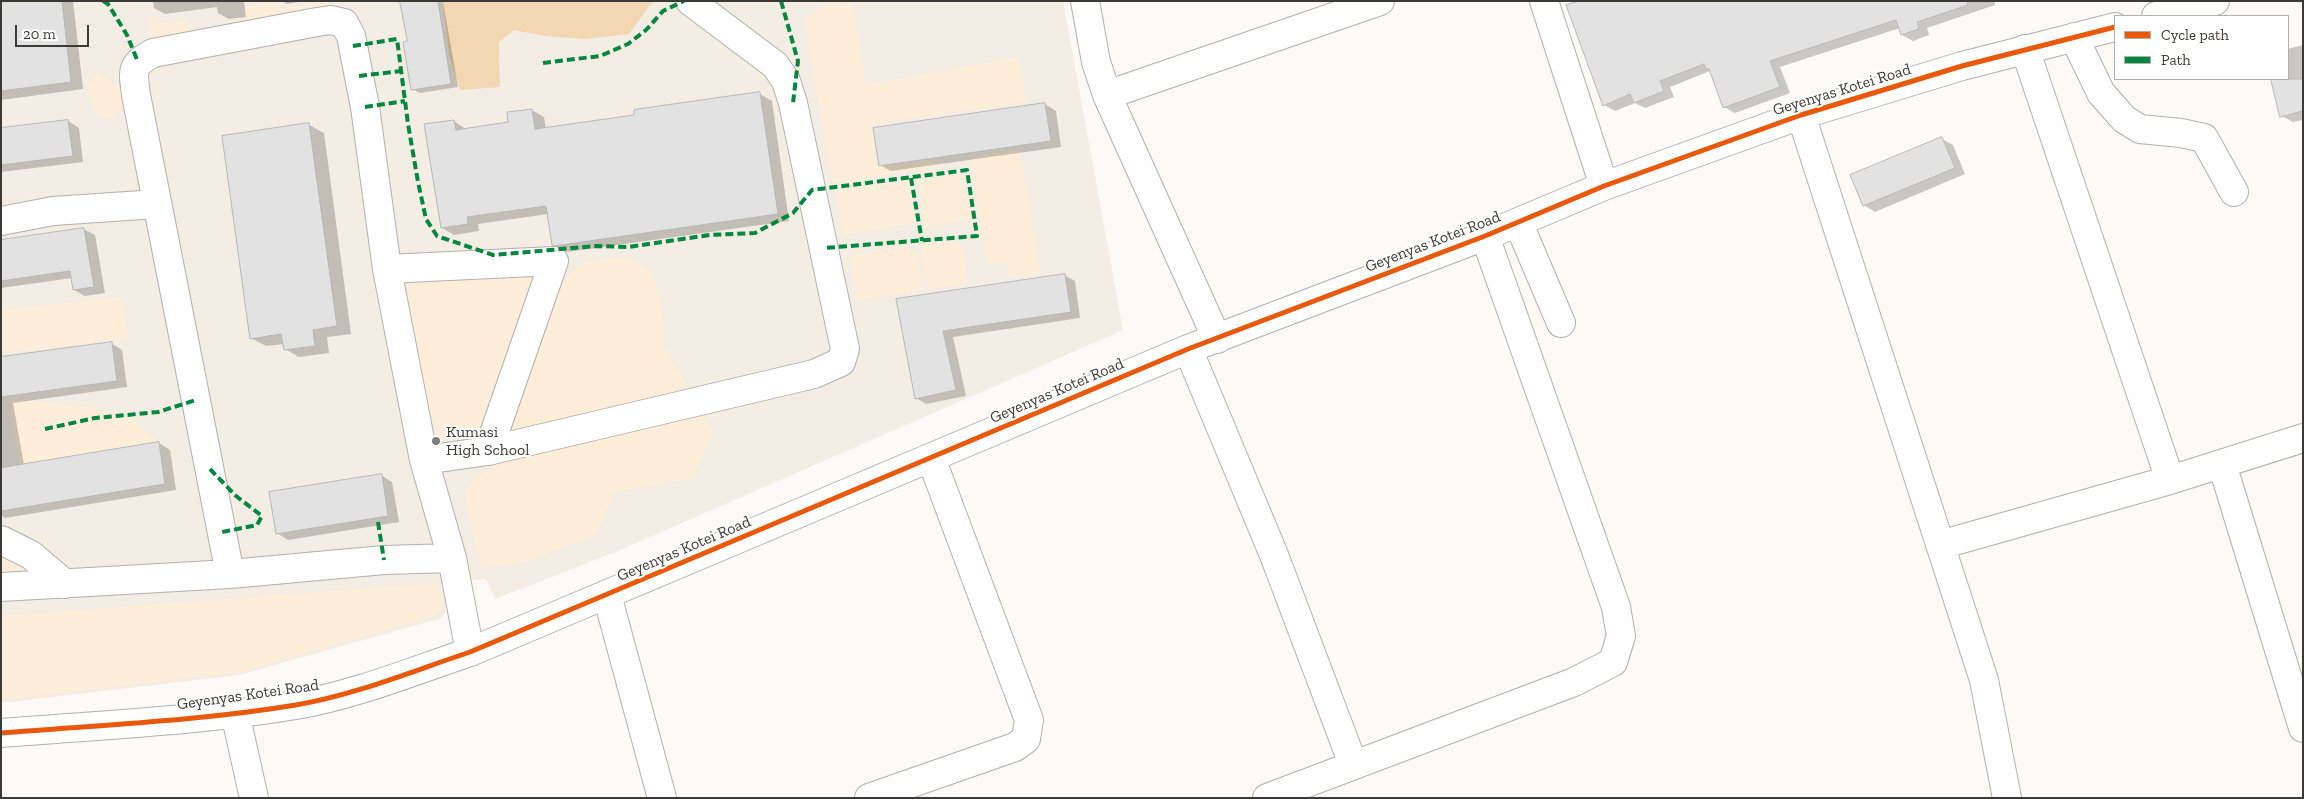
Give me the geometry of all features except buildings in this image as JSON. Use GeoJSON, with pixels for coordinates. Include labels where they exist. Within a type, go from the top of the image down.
{"type":"FeatureCollection","features":[{"type":"Feature","properties":{"kind":"street"},"geometry":{"type":"LineString","coordinates":[[424,460],[488,450],[814,374],[842,362],[845,349],[795,112],[786,81],[775,65],[690,1]]}},
{"type":"Feature","properties":{"kind":"street"},"geometry":{"type":"LineString","coordinates":[[1085,1],[1096,62],[1107,95],[1217,339]]}},
{"type":"Feature","properties":{"kind":"street"},"geometry":{"type":"LineString","coordinates":[[1107,95],[1380,1]]}},
{"type":"Feature","properties":{"kind":"street"},"geometry":{"type":"LineString","coordinates":[[1544,1],[1604,186]]}},
{"type":"Feature","properties":{"kind":"street"},"geometry":{"type":"LineString","coordinates":[[2160,15],[2215,1]]}},
{"type":"Feature","properties":{"kind":"street"},"geometry":{"type":"LineString","coordinates":[[230,574],[136,95],[134,73],[138,62],[153,53],[330,20],[344,23],[351,36],[365,108],[387,269],[424,460],[452,558],[470,652]]}},
{"type":"Feature","properties":{"kind":"street","name":"Geyenyas Kotei Road"},"geometry":{"type":"LineString","coordinates":[[1,733],[235,713],[297,705],[361,689],[470,652],[1188,349],[1485,236],[1604,186],[1801,115],[2025,49],[2114,27]]}},
{"type":"Feature","properties":{"kind":"street"},"geometry":{"type":"LineString","coordinates":[[2074,37],[2101,93],[2124,119],[2140,129],[2180,133],[2204,138],[2234,192]]}},
{"type":"Feature","properties":{"kind":"street"},"geometry":{"type":"LineString","coordinates":[[2025,49],[2170,480]]}},
{"type":"Feature","properties":{"kind":"street"},"geometry":{"type":"LineString","coordinates":[[1801,115],[1984,680],[2007,798]]}},
{"type":"Feature","properties":{"kind":"street"},"geometry":{"type":"LineString","coordinates":[[1,221],[53,211],[158,204]]}},
{"type":"Feature","properties":{"kind":"street"},"geometry":{"type":"LineString","coordinates":[[1518,222],[1561,323]]}},
{"type":"Feature","properties":{"kind":"street"},"geometry":{"type":"LineString","coordinates":[[1266,798],[1352,764],[1574,682],[1613,662],[1621,636],[1616,607],[1485,236]]}},
{"type":"Feature","properties":{"kind":"street"},"geometry":{"type":"LineString","coordinates":[[387,269],[554,261],[488,450]]}},
{"type":"Feature","properties":{"kind":"street"},"geometry":{"type":"LineString","coordinates":[[1188,349],[1277,564],[1352,764]]}},
{"type":"Feature","properties":{"kind":"street"},"geometry":{"type":"LineString","coordinates":[[1940,545],[2170,480],[2303,438]]}},
{"type":"Feature","properties":{"kind":"street"},"geometry":{"type":"LineString","coordinates":[[869,798],[1015,747],[1026,739],[1028,729],[1029,720],[931,458]]}},
{"type":"Feature","properties":{"kind":"street"},"geometry":{"type":"LineString","coordinates":[[2222,464],[2303,728]]}},
{"type":"Feature","properties":{"kind":"street"},"geometry":{"type":"LineString","coordinates":[[1,540],[30,555],[65,584]]}},
{"type":"Feature","properties":{"kind":"street"},"geometry":{"type":"LineString","coordinates":[[1,587],[230,574],[384,560],[452,558]]}},
{"type":"Feature","properties":{"kind":"street"},"geometry":{"type":"LineString","coordinates":[[607,595],[662,798]]}},
{"type":"Feature","properties":{"kind":"street"},"geometry":{"type":"LineString","coordinates":[[235,713],[254,798]]}},
{"type":"Feature","properties":{"kind":"shaded area","name":"Kumasi High School"},"geometry":{"type":"Polygon","coordinates":[[[1,1],[1063,1],[1123,330],[618,551],[495,599],[486,579],[442,582],[448,607],[442,618],[239,675],[1,703],[1,1]]]}},
{"type":"Feature","properties":{"kind":"shaded area"},"geometry":{"type":"Polygon","coordinates":[[[443,1],[653,1],[629,34],[584,39],[544,36],[514,30],[499,42],[500,87],[460,90],[449,54],[443,1]]]}},
{"type":"Feature","properties":{"kind":"shaded area"},"geometry":{"type":"Polygon","coordinates":[[[830,1],[852,1],[866,85],[1019,57],[1027,102],[871,124],[877,167],[937,158],[939,167],[833,183],[804,19],[830,1]]]}},
{"type":"Feature","properties":{"kind":"shaded area"},"geometry":{"type":"Polygon","coordinates":[[[277,2],[279,9],[328,3],[330,19],[245,33],[242,8],[277,2]]]}},
{"type":"Feature","properties":{"kind":"shaded area"},"geometry":{"type":"Polygon","coordinates":[[[148,17],[152,17],[153,24],[188,20],[190,37],[151,42],[148,17]]]}},
{"type":"Feature","properties":{"kind":"shaded area"},"geometry":{"type":"Polygon","coordinates":[[[97,71],[127,94],[120,111],[110,118],[95,115],[88,86],[97,71]]]}},
{"type":"Feature","properties":{"kind":"shaded area"},"geometry":{"type":"Polygon","coordinates":[[[1020,149],[1040,273],[1009,278],[1006,262],[987,265],[970,157],[1020,149]]]}},
{"type":"Feature","properties":{"kind":"shaded area"},"geometry":{"type":"Polygon","coordinates":[[[962,173],[970,219],[925,227],[917,181],[962,173]]]}},
{"type":"Feature","properties":{"kind":"shaded area"},"geometry":{"type":"Polygon","coordinates":[[[908,181],[915,223],[843,235],[836,193],[908,181]]]}},
{"type":"Feature","properties":{"kind":"shaded area"},"geometry":{"type":"Polygon","coordinates":[[[951,242],[960,245],[963,251],[967,283],[928,289],[921,245],[951,242]]]}},
{"type":"Feature","properties":{"kind":"shaded area"},"geometry":{"type":"Polygon","coordinates":[[[904,246],[910,249],[917,258],[922,290],[857,301],[849,255],[904,246]]]}},
{"type":"Feature","properties":{"kind":"shaded area"},"geometry":{"type":"Polygon","coordinates":[[[620,258],[640,262],[652,273],[662,308],[664,346],[713,433],[693,478],[614,492],[596,536],[519,563],[483,568],[468,514],[466,494],[468,487],[477,477],[496,466],[564,280],[589,262],[620,258]]]}},
{"type":"Feature","properties":{"kind":"shaded area"},"geometry":{"type":"Polygon","coordinates":[[[524,274],[536,283],[479,441],[454,446],[443,443],[411,367],[407,282],[524,274]]]}},
{"type":"Feature","properties":{"kind":"shaded area"},"geometry":{"type":"Polygon","coordinates":[[[121,297],[128,339],[1,353],[1,310],[121,297]]]}},
{"type":"Feature","properties":{"kind":"shaded area"},"geometry":{"type":"Polygon","coordinates":[[[10,400],[72,405],[105,411],[131,420],[158,441],[19,465],[10,400]]]}},
{"type":"Feature","properties":{"kind":"shaded area"},"geometry":{"type":"Polygon","coordinates":[[[1,548],[41,570],[1,575],[1,548]]]}},
{"type":"Feature","properties":{"kind":"shaded area"},"geometry":{"type":"Polygon","coordinates":[[[438,583],[444,604],[435,616],[239,672],[1,700],[1,616],[438,583]]]}},
{"type":"Feature","properties":{"kind":"marked path"},"geometry":{"type":"LineString","coordinates":[[103,1],[108,4],[127,35],[138,62]]}},
{"type":"Feature","properties":{"kind":"marked path"},"geometry":{"type":"LineString","coordinates":[[543,63],[600,56],[628,44],[646,30],[663,11],[684,1]]}},
{"type":"Feature","properties":{"kind":"marked path"},"geometry":{"type":"LineString","coordinates":[[781,1],[798,61],[793,103]]}},
{"type":"Feature","properties":{"kind":"marked path"},"geometry":{"type":"LineString","coordinates":[[353,46],[397,39],[408,124],[426,219],[437,236],[493,255],[596,246],[628,247],[710,235],[755,233],[793,213],[812,190],[967,170],[977,236],[824,248]]}},
{"type":"Feature","properties":{"kind":"marked path"},"geometry":{"type":"LineString","coordinates":[[359,76],[401,71]]}},
{"type":"Feature","properties":{"kind":"marked path"},"geometry":{"type":"LineString","coordinates":[[365,107],[405,101]]}},
{"type":"Feature","properties":{"kind":"marked path"},"geometry":{"type":"LineString","coordinates":[[911,178],[922,241]]}},
{"type":"Feature","properties":{"kind":"marked path"},"geometry":{"type":"LineString","coordinates":[[45,429],[95,418],[158,412],[196,400]]}},
{"type":"Feature","properties":{"kind":"marked path"},"geometry":{"type":"LineString","coordinates":[[210,469],[236,496],[262,516],[257,525],[222,532]]}},
{"type":"Feature","properties":{"kind":"marked path"},"geometry":{"type":"LineString","coordinates":[[378,522],[384,560]]}},
{"type":"Feature","properties":{"kind":"cycle path"},"geometry":{"type":"LineString","coordinates":[[1,733],[223,715],[318,701],[384,682],[470,652],[1188,349],[1485,236],[1604,186],[1801,115],[1962,66],[2114,27]]}},
{"type":"Feature","properties":{"kind":"place","name":"Kumasi High School"},"geometry":{"type":"Point","coordinates":[436,441]}}]}
